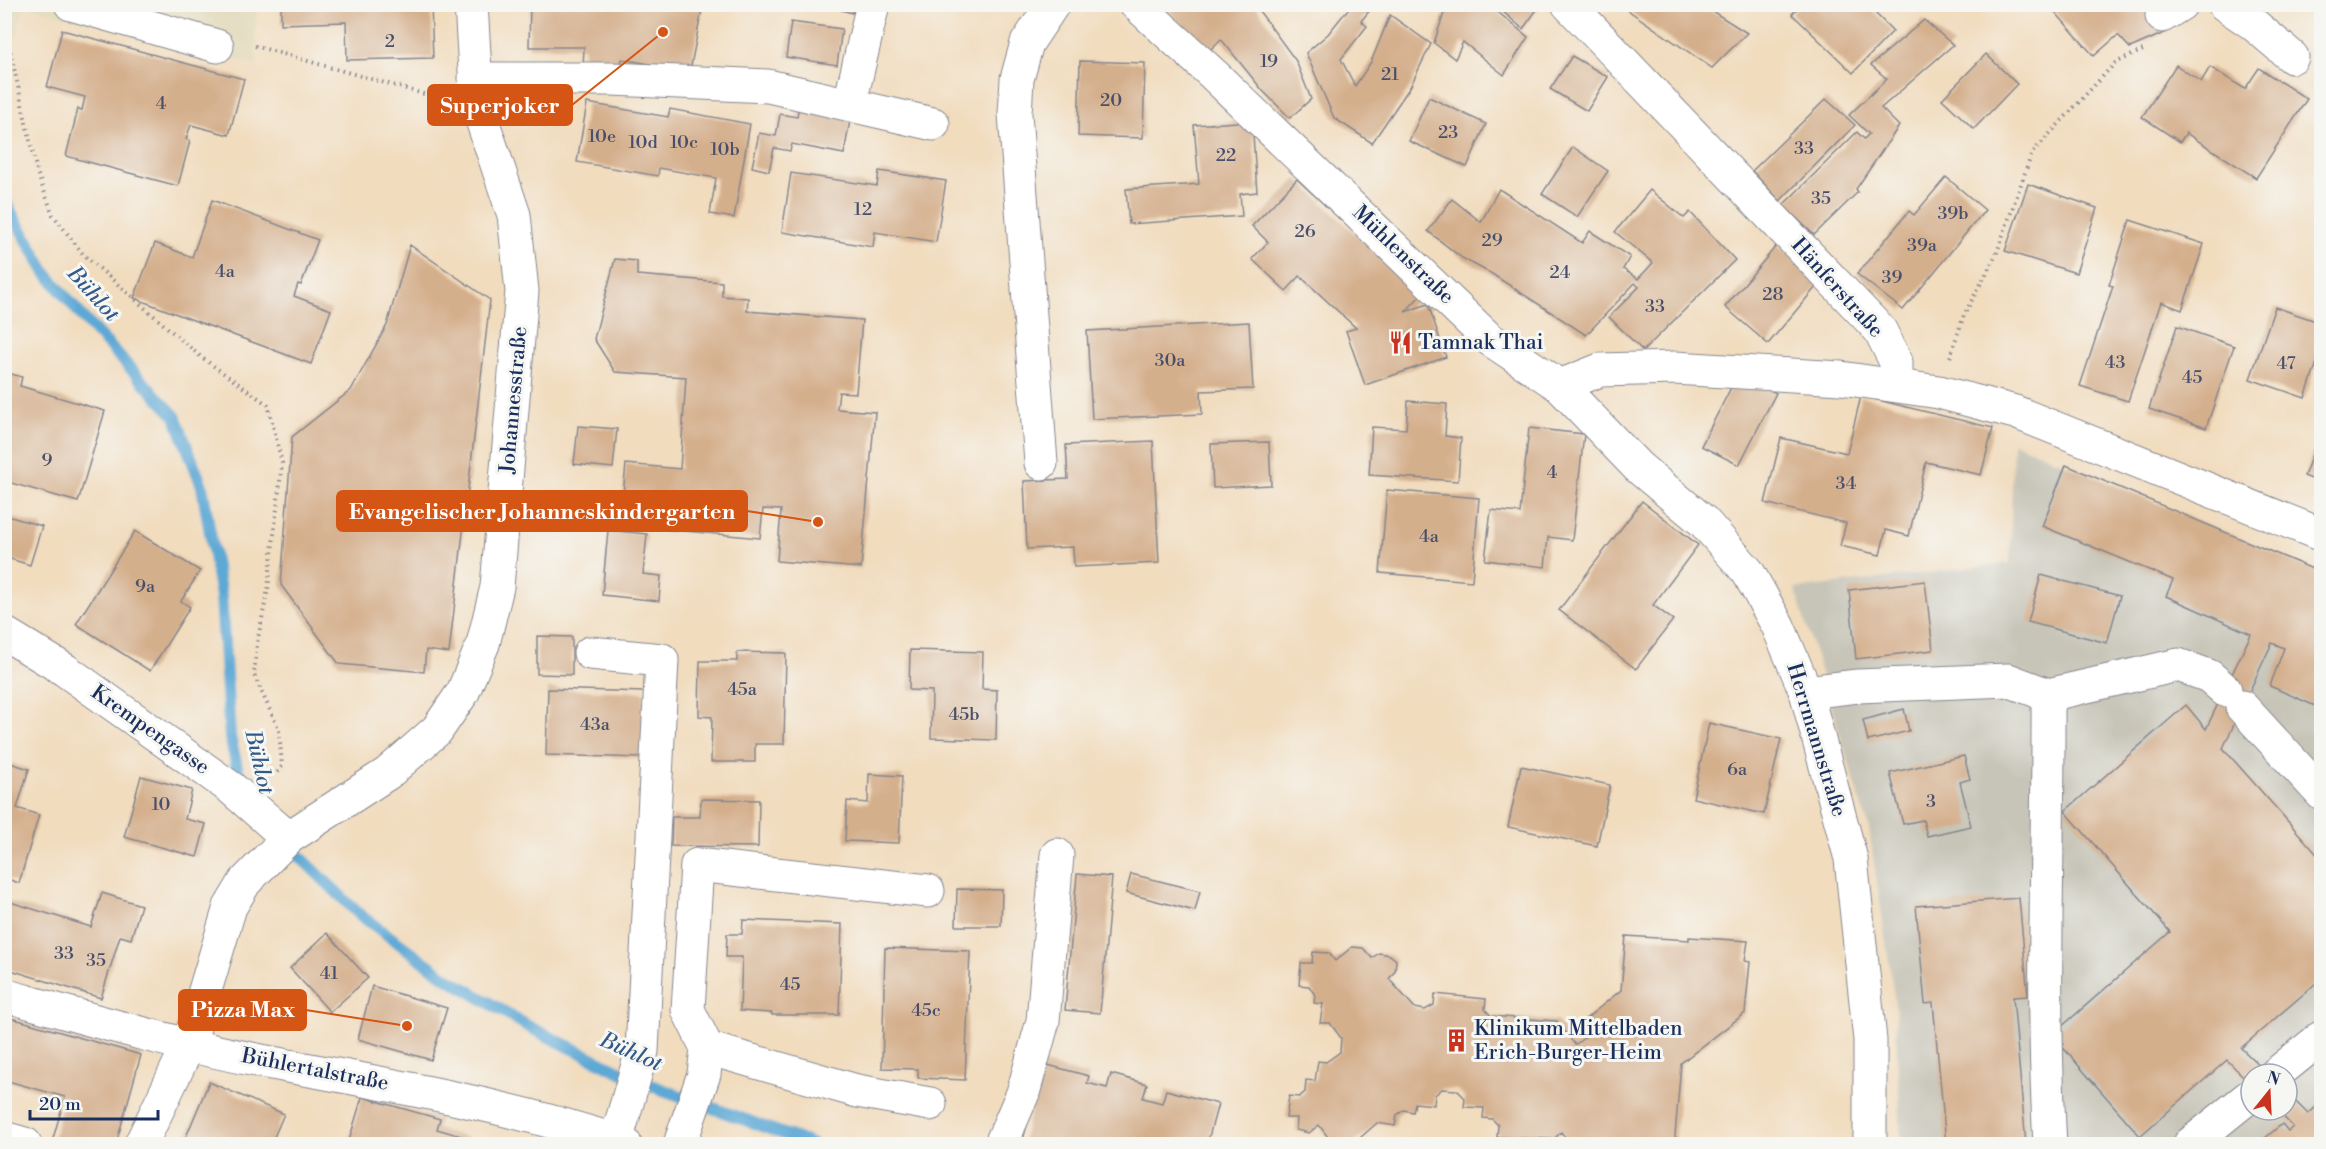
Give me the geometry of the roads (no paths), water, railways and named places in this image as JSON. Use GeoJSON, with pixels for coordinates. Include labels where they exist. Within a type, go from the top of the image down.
{"type":"FeatureCollection","features":[{"type":"Feature","properties":{"kind":"street"},"geometry":{"type":"LineString","coordinates":[[72,4],[217,46]]}},
{"type":"Feature","properties":{"kind":"street","name":"Johannesstraße"},"geometry":{"type":"LineString","coordinates":[[141,1144],[189,1044],[230,907],[244,882],[288,838],[387,773],[437,730],[463,692],[483,644],[497,587],[522,291],[514,215],[476,92],[471,4]]}},
{"type":"Feature","properties":{"kind":"street"},"geometry":{"type":"LineString","coordinates":[[850,103],[873,4]]}},
{"type":"Feature","properties":{"kind":"street"},"geometry":{"type":"LineString","coordinates":[[1041,463],[1015,114],[1017,80],[1027,43],[1053,4]]}},
{"type":"Feature","properties":{"kind":"street","name":"Mühlenstraße"},"geometry":{"type":"LineString","coordinates":[[1136,4],[1488,338],[1560,386]]}},
{"type":"Feature","properties":{"kind":"street","name":"Hänferstraße"},"geometry":{"type":"LineString","coordinates":[[1568,4],[1880,330],[1896,362],[1896,385]]}},
{"type":"Feature","properties":{"kind":"street"},"geometry":{"type":"LineString","coordinates":[[2245,16],[2292,57]]}},
{"type":"Feature","properties":{"kind":"street"},"geometry":{"type":"LineString","coordinates":[[476,92],[612,79],[768,86],[850,103],[933,124]]}},
{"type":"Feature","properties":{"kind":"street"},"geometry":{"type":"LineString","coordinates":[[1560,386],[1600,370],[1675,368],[1841,378],[1939,392],[2015,412],[2322,535]]}},
{"type":"Feature","properties":{"kind":"street","name":"Herrmannstraße"},"geometry":{"type":"LineString","coordinates":[[1560,386],[1638,467],[1704,522],[1748,572],[1778,626],[1806,693],[1851,859],[1870,1040],[1870,1144]]}},
{"type":"Feature","properties":{"kind":"street","name":"Krempengasse"},"geometry":{"type":"LineString","coordinates":[[4,633],[65,670],[242,797],[288,838]]}},
{"type":"Feature","properties":{"kind":"street"},"geometry":{"type":"LineString","coordinates":[[590,653],[662,660],[642,1051],[628,1104],[621,1143]]}},
{"type":"Feature","properties":{"kind":"street"},"geometry":{"type":"LineString","coordinates":[[1806,693],[1858,686],[2008,680],[2048,695],[2178,665],[2209,676],[2233,698],[2322,794]]}},
{"type":"Feature","properties":{"kind":"street"},"geometry":{"type":"LineString","coordinates":[[2048,695],[2049,813],[2045,1065],[2050,1144]]}},
{"type":"Feature","properties":{"kind":"street"},"geometry":{"type":"LineString","coordinates":[[1001,1144],[1023,1093],[1043,1021],[1057,855]]}},
{"type":"Feature","properties":{"kind":"street"},"geometry":{"type":"LineString","coordinates":[[682,1137],[705,1061],[688,1010],[697,865],[928,891]]}},
{"type":"Feature","properties":{"kind":"street","name":"Bühlertalstraße"},"geometry":{"type":"LineString","coordinates":[[4,995],[134,1032],[259,1060],[415,1089],[551,1133],[621,1143]]}},
{"type":"Feature","properties":{"kind":"street"},"geometry":{"type":"LineString","coordinates":[[2291,1062],[2322,1037]]}},
{"type":"Feature","properties":{"kind":"street"},"geometry":{"type":"LineString","coordinates":[[705,1061],[930,1104]]}},
{"type":"Feature","properties":{"kind":"street"},"geometry":{"type":"LineString","coordinates":[[2190,1144],[2239,1105]]}},
{"type":"Feature","properties":{"kind":"street"},"geometry":{"type":"LineString","coordinates":[[4,1138],[24,1144]]}},
{"type":"Feature","properties":{"kind":"waterway","name":"Bühlot"},"geometry":{"type":"LineString","coordinates":[[4,200],[46,273],[86,321],[175,416],[202,486],[221,596],[230,737],[242,788]]}},
{"type":"Feature","properties":{"kind":"waterway","name":"Bühlot"},"geometry":{"type":"LineString","coordinates":[[285,842],[360,915],[444,976],[531,1028],[639,1081],[811,1144]]}},
{"type":"Feature","properties":{"kind":"place","name":"Superjoker"},"geometry":{"type":"Point","coordinates":[663,32]}},
{"type":"Feature","properties":{"kind":"place","name":"Tamnak Thai"},"geometry":{"type":"Point","coordinates":[1400,343]}},
{"type":"Feature","properties":{"kind":"place","name":"Evangelischer Johanneskindergarten"},"geometry":{"type":"Point","coordinates":[818,522]}},
{"type":"Feature","properties":{"kind":"place","name":"Pizza Max"},"geometry":{"type":"Point","coordinates":[407,1026]}},
{"type":"Feature","properties":{"kind":"place","name":"Klinikum Mittelbaden Erich-Burger-Heim"},"geometry":{"type":"Point","coordinates":[1456,1041]}}]}
